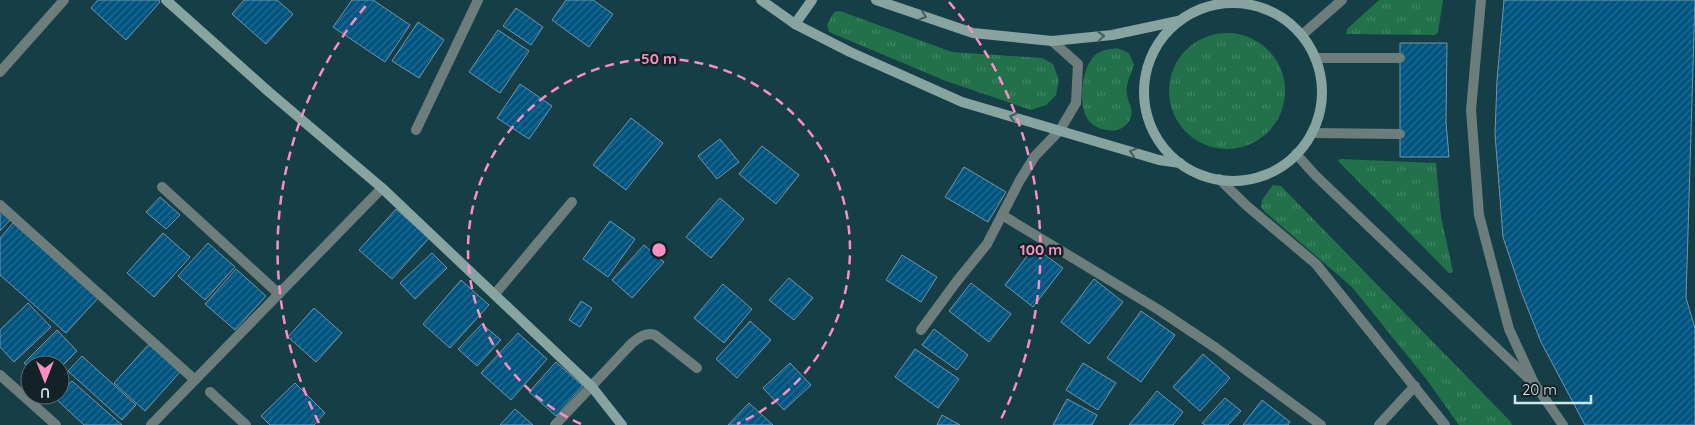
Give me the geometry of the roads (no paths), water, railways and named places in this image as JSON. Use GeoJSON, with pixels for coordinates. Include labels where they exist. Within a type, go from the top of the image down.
{"type":"FeatureCollection","features":[{"type":"Feature","properties":{"kind":"street"},"geometry":{"type":"LineString","coordinates":[[0,72],[64,0]]}},
{"type":"Feature","properties":{"kind":"street"},"geometry":{"type":"LineString","coordinates":[[166,0],[269,92],[382,188],[592,386],[622,425]]}},
{"type":"Feature","properties":{"kind":"street"},"geometry":{"type":"LineString","coordinates":[[416,130],[478,0]]}},
{"type":"Feature","properties":{"kind":"street"},"geometry":{"type":"LineString","coordinates":[[761,0],[795,24],[850,52],[962,102],[1159,160],[1180,163]]}},
{"type":"Feature","properties":{"kind":"street"},"geometry":{"type":"LineString","coordinates":[[795,24],[812,0]]}},
{"type":"Feature","properties":{"kind":"street"},"geometry":{"type":"LineString","coordinates":[[876,0],[973,33],[1052,41],[1112,34],[1178,21],[1205,7],[1232,1],[1258,6],[1282,18],[1302,35],[1316,58],[1322,83],[1321,109],[1312,133],[1296,154],[1273,171],[1247,180],[1219,180],[1198,174],[1180,163],[1157,139],[1144,108],[1145,74],[1158,43],[1178,21]]}},
{"type":"Feature","properties":{"kind":"street"},"geometry":{"type":"LineString","coordinates":[[1302,35],[1342,0]]}},
{"type":"Feature","properties":{"kind":"street"},"geometry":{"type":"LineString","coordinates":[[1481,0],[1471,110],[1479,215],[1509,330],[1534,383],[1563,425]]}},
{"type":"Feature","properties":{"kind":"street"},"geometry":{"type":"LineString","coordinates":[[921,330],[987,244],[1035,156],[1060,130],[1076,102],[1078,64],[1052,41]]}},
{"type":"Feature","properties":{"kind":"street"},"geometry":{"type":"LineString","coordinates":[[1316,58],[1400,58]]}},
{"type":"Feature","properties":{"kind":"street"},"geometry":{"type":"LineString","coordinates":[[1312,133],[1400,134]]}},
{"type":"Feature","properties":{"kind":"street"},"geometry":{"type":"LineString","coordinates":[[1296,154],[1316,176],[1534,383]]}},
{"type":"Feature","properties":{"kind":"street"},"geometry":{"type":"LineString","coordinates":[[1219,180],[1316,264],[1445,425]]}},
{"type":"Feature","properties":{"kind":"street"},"geometry":{"type":"LineString","coordinates":[[162,187],[279,294]]}},
{"type":"Feature","properties":{"kind":"street"},"geometry":{"type":"LineString","coordinates":[[151,425],[382,188]]}},
{"type":"Feature","properties":{"kind":"street"},"geometry":{"type":"LineString","coordinates":[[494,294],[572,202]]}},
{"type":"Feature","properties":{"kind":"street"},"geometry":{"type":"LineString","coordinates":[[0,205],[195,380]]}},
{"type":"Feature","properties":{"kind":"street"},"geometry":{"type":"LineString","coordinates":[[1002,215],[1159,310],[1216,348],[1321,425]]}},
{"type":"Feature","properties":{"kind":"street"},"geometry":{"type":"LineString","coordinates":[[555,425],[632,343],[645,334],[655,334],[698,368]]}},
{"type":"Feature","properties":{"kind":"street"},"geometry":{"type":"LineString","coordinates":[[0,375],[56,425]]}},
{"type":"Feature","properties":{"kind":"street"},"geometry":{"type":"LineString","coordinates":[[1379,425],[1415,386]]}},
{"type":"Feature","properties":{"kind":"street"},"geometry":{"type":"LineString","coordinates":[[210,392],[246,425]]}}]}
